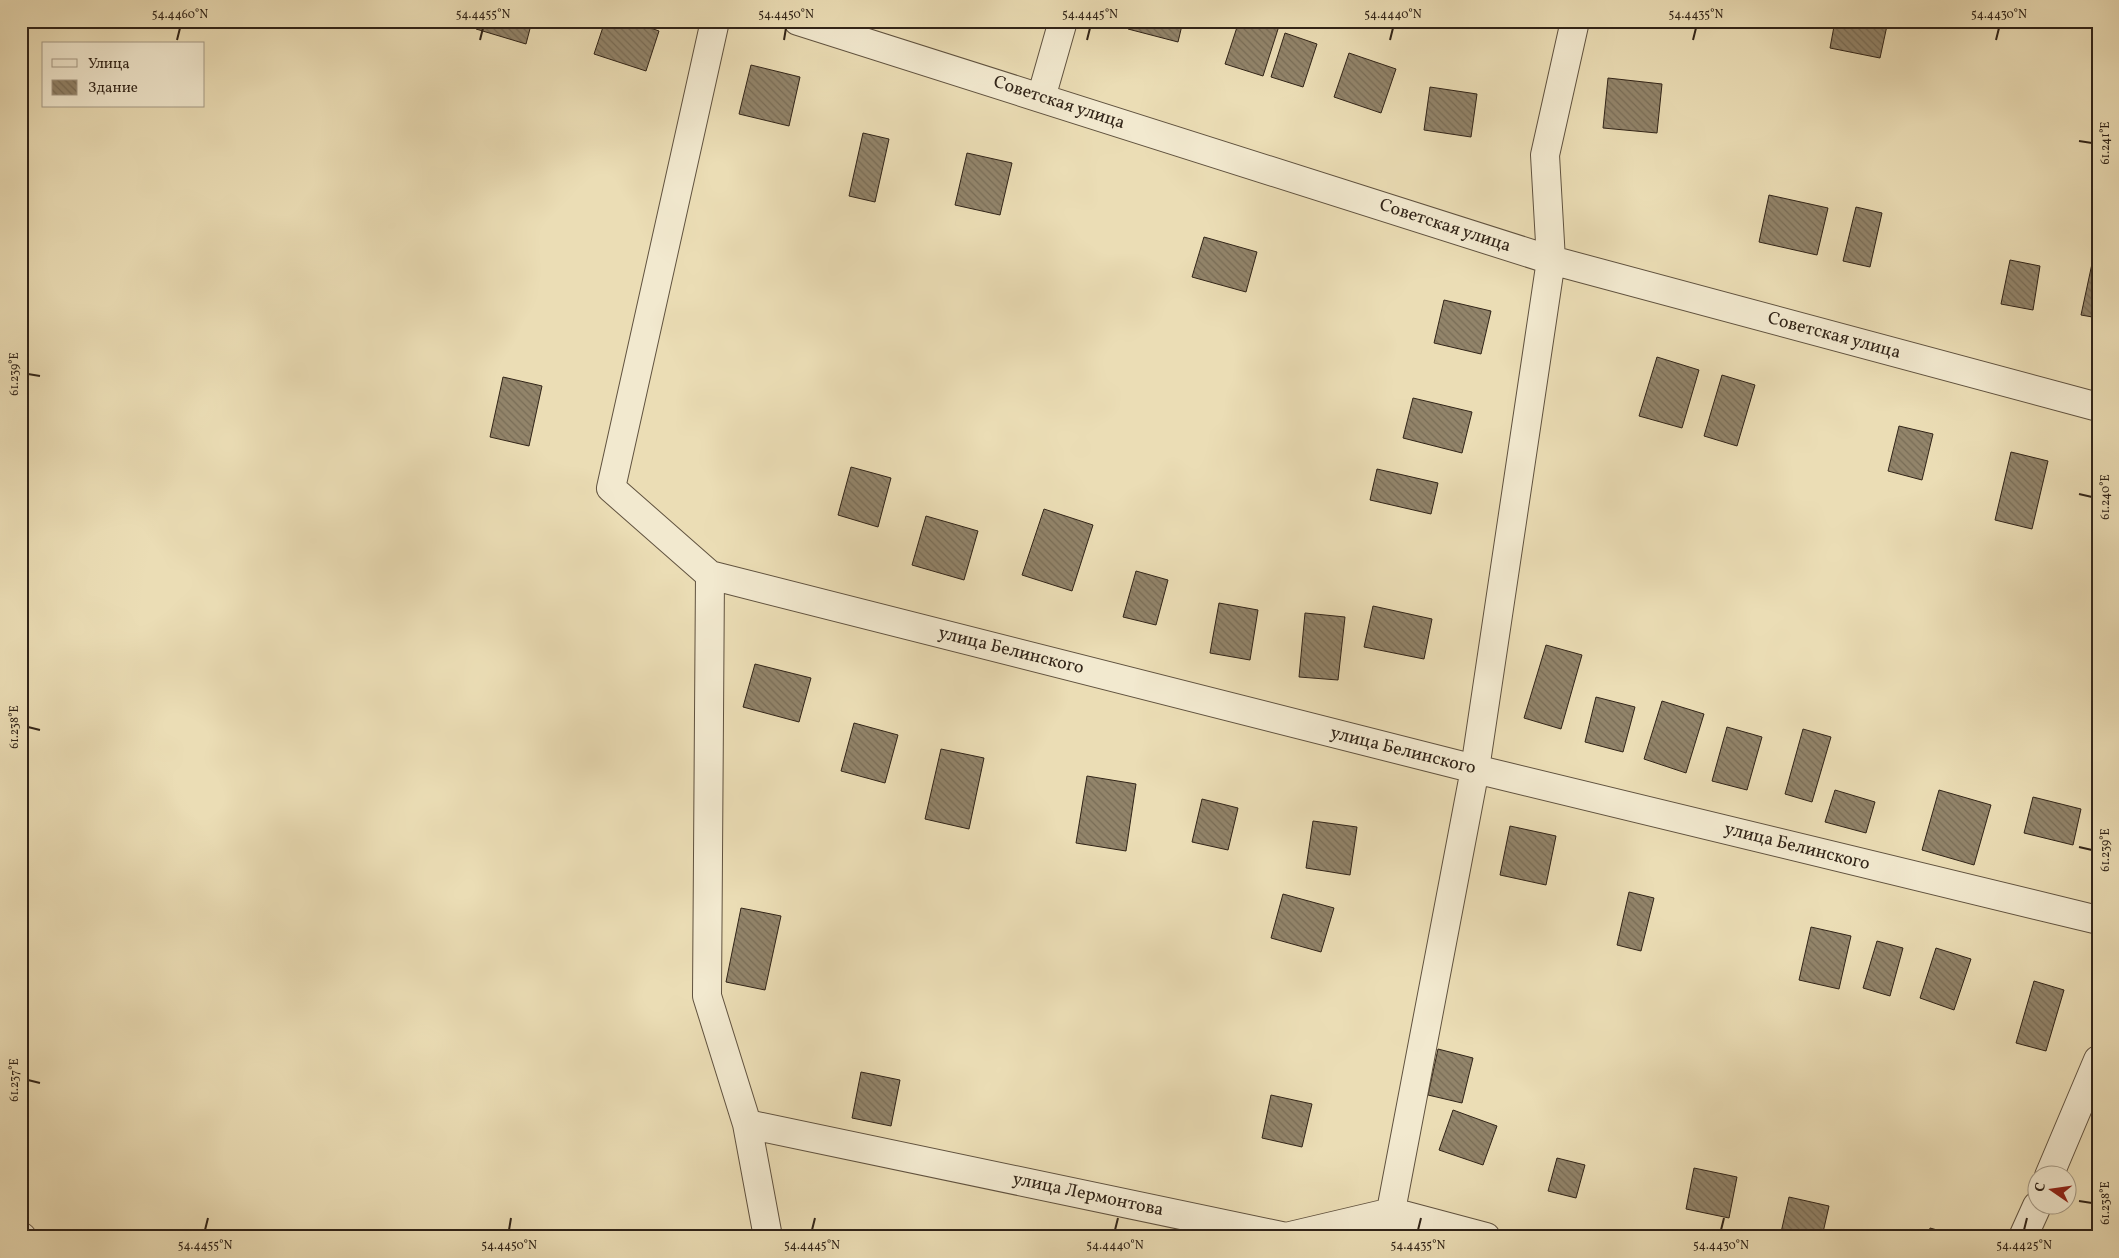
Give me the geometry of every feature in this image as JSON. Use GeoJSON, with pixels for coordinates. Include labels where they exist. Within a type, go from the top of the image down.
{"type":"FeatureCollection","features":[{"type":"Feature","properties":{"kind":"street"},"geometry":{"type":"LineString","coordinates":[[715,21],[611,488],[710,575],[707,996],[746,1124],[768,1237]]}},
{"type":"Feature","properties":{"kind":"street","name":"Советская улица"},"geometry":{"type":"LineString","coordinates":[[798,21],[1551,260],[2098,407]]}},
{"type":"Feature","properties":{"kind":"street"},"geometry":{"type":"LineString","coordinates":[[1041,98],[1063,21]]}},
{"type":"Feature","properties":{"kind":"street"},"geometry":{"type":"LineString","coordinates":[[1389,1225],[1475,769],[1551,260],[1545,155],[1575,21]]}},
{"type":"Feature","properties":{"kind":"street","name":"улица Белинского"},"geometry":{"type":"LineString","coordinates":[[710,575],[1475,769],[2098,920]]}},
{"type":"Feature","properties":{"kind":"street"},"geometry":{"type":"LineString","coordinates":[[2053,1166],[2098,1060]]}},
{"type":"Feature","properties":{"kind":"street","name":"улица Лермонтова"},"geometry":{"type":"LineString","coordinates":[[746,1124],[1286,1237],[1389,1225],[1486,1237]]}},
{"type":"Feature","properties":{"kind":"street"},"geometry":{"type":"LineString","coordinates":[[2023,1237],[2032,1216]]}},
{"type":"Feature","properties":{"kind":"building"},"geometry":{"type":"Polygon","coordinates":[[[479,21],[532,21],[526,44],[476,29],[479,21]]]}},
{"type":"Feature","properties":{"kind":"building"},"geometry":{"type":"Polygon","coordinates":[[[605,21],[631,21],[659,31],[646,71],[594,54],[605,21]]]}},
{"type":"Feature","properties":{"kind":"building"},"geometry":{"type":"Polygon","coordinates":[[[1130,21],[1183,21],[1178,42],[1128,29],[1130,21]]]}},
{"type":"Feature","properties":{"kind":"building"},"geometry":{"type":"Polygon","coordinates":[[[1239,21],[1263,21],[1279,26],[1263,76],[1225,64],[1239,21]]]}},
{"type":"Feature","properties":{"kind":"building"},"geometry":{"type":"Polygon","coordinates":[[[1835,21],[1888,21],[1880,58],[1830,48],[1835,21]]]}},
{"type":"Feature","properties":{"kind":"building"},"geometry":{"type":"Polygon","coordinates":[[[1285,33],[1317,44],[1303,87],[1271,77],[1285,33]]]}},
{"type":"Feature","properties":{"kind":"building"},"geometry":{"type":"Polygon","coordinates":[[[1349,53],[1396,69],[1381,113],[1334,97],[1349,53]]]}},
{"type":"Feature","properties":{"kind":"building"},"geometry":{"type":"Polygon","coordinates":[[[751,65],[800,77],[789,126],[739,114],[751,65]]]}},
{"type":"Feature","properties":{"kind":"building"},"geometry":{"type":"Polygon","coordinates":[[[1608,78],[1662,84],[1657,133],[1603,128],[1608,78]]]}},
{"type":"Feature","properties":{"kind":"building"},"geometry":{"type":"Polygon","coordinates":[[[1430,87],[1477,94],[1471,137],[1424,130],[1430,87]]]}},
{"type":"Feature","properties":{"kind":"building"},"geometry":{"type":"Polygon","coordinates":[[[863,133],[889,139],[875,202],[849,196],[863,133]]]}},
{"type":"Feature","properties":{"kind":"building"},"geometry":{"type":"Polygon","coordinates":[[[967,153],[1012,163],[1000,215],[955,205],[967,153]]]}},
{"type":"Feature","properties":{"kind":"building"},"geometry":{"type":"Polygon","coordinates":[[[1769,195],[1828,208],[1817,255],[1759,242],[1769,195]]]}},
{"type":"Feature","properties":{"kind":"building"},"geometry":{"type":"Polygon","coordinates":[[[1856,207],[1882,213],[1870,267],[1843,261],[1856,207]]]}},
{"type":"Feature","properties":{"kind":"building"},"geometry":{"type":"Polygon","coordinates":[[[1204,237],[1257,252],[1246,292],[1192,277],[1204,237]]]}},
{"type":"Feature","properties":{"kind":"building"},"geometry":{"type":"Polygon","coordinates":[[[2093,259],[2098,260],[2098,318],[2081,315],[2093,259]]]}},
{"type":"Feature","properties":{"kind":"building"},"geometry":{"type":"Polygon","coordinates":[[[2010,260],[2040,266],[2033,310],[2001,304],[2010,260]]]}},
{"type":"Feature","properties":{"kind":"building"},"geometry":{"type":"Polygon","coordinates":[[[1444,300],[1491,311],[1481,354],[1434,343],[1444,300]]]}},
{"type":"Feature","properties":{"kind":"building"},"geometry":{"type":"Polygon","coordinates":[[[1657,357],[1699,370],[1682,428],[1639,416],[1657,357]]]}},
{"type":"Feature","properties":{"kind":"building"},"geometry":{"type":"Polygon","coordinates":[[[1722,375],[1755,385],[1737,446],[1704,436],[1722,375]]]}},
{"type":"Feature","properties":{"kind":"building"},"geometry":{"type":"Polygon","coordinates":[[[503,377],[542,386],[529,446],[490,437],[503,377]]]}},
{"type":"Feature","properties":{"kind":"building"},"geometry":{"type":"Polygon","coordinates":[[[1413,398],[1472,412],[1462,453],[1403,438],[1413,398]]]}},
{"type":"Feature","properties":{"kind":"building"},"geometry":{"type":"Polygon","coordinates":[[[1899,426],[1933,434],[1922,480],[1888,471],[1899,426]]]}},
{"type":"Feature","properties":{"kind":"building"},"geometry":{"type":"Polygon","coordinates":[[[2011,452],[2048,461],[2032,529],[1995,520],[2011,452]]]}},
{"type":"Feature","properties":{"kind":"building"},"geometry":{"type":"Polygon","coordinates":[[[851,467],[891,478],[878,527],[838,515],[851,467]]]}},
{"type":"Feature","properties":{"kind":"building"},"geometry":{"type":"Polygon","coordinates":[[[1377,469],[1438,483],[1431,514],[1370,500],[1377,469]]]}},
{"type":"Feature","properties":{"kind":"building"},"geometry":{"type":"Polygon","coordinates":[[[1044,509],[1093,525],[1072,591],[1022,575],[1044,509]]]}},
{"type":"Feature","properties":{"kind":"building"},"geometry":{"type":"Polygon","coordinates":[[[926,516],[978,531],[964,580],[912,565],[926,516]]]}},
{"type":"Feature","properties":{"kind":"building"},"geometry":{"type":"Polygon","coordinates":[[[1136,571],[1168,580],[1156,625],[1123,617],[1136,571]]]}},
{"type":"Feature","properties":{"kind":"building"},"geometry":{"type":"Polygon","coordinates":[[[1219,603],[1258,610],[1250,660],[1210,653],[1219,603]]]}},
{"type":"Feature","properties":{"kind":"building"},"geometry":{"type":"Polygon","coordinates":[[[1373,606],[1432,619],[1424,659],[1364,647],[1373,606]]]}},
{"type":"Feature","properties":{"kind":"building"},"geometry":{"type":"Polygon","coordinates":[[[1305,613],[1345,617],[1338,680],[1299,677],[1305,613]]]}},
{"type":"Feature","properties":{"kind":"building"},"geometry":{"type":"Polygon","coordinates":[[[1546,645],[1582,655],[1561,729],[1524,718],[1546,645]]]}},
{"type":"Feature","properties":{"kind":"building"},"geometry":{"type":"Polygon","coordinates":[[[755,664],[811,678],[799,722],[743,707],[755,664]]]}},
{"type":"Feature","properties":{"kind":"building"},"geometry":{"type":"Polygon","coordinates":[[[1596,697],[1635,707],[1623,752],[1585,742],[1596,697]]]}},
{"type":"Feature","properties":{"kind":"building"},"geometry":{"type":"Polygon","coordinates":[[[1662,701],[1704,714],[1686,773],[1644,759],[1662,701]]]}},
{"type":"Feature","properties":{"kind":"building"},"geometry":{"type":"Polygon","coordinates":[[[854,723],[898,735],[885,783],[841,771],[854,723]]]}},
{"type":"Feature","properties":{"kind":"building"},"geometry":{"type":"Polygon","coordinates":[[[1727,727],[1762,737],[1747,790],[1712,781],[1727,727]]]}},
{"type":"Feature","properties":{"kind":"building"},"geometry":{"type":"Polygon","coordinates":[[[1803,729],[1831,737],[1812,802],[1785,794],[1803,729]]]}},
{"type":"Feature","properties":{"kind":"building"},"geometry":{"type":"Polygon","coordinates":[[[941,749],[984,758],[969,829],[925,819],[941,749]]]}},
{"type":"Feature","properties":{"kind":"building"},"geometry":{"type":"Polygon","coordinates":[[[1087,776],[1136,784],[1126,851],[1076,843],[1087,776]]]}},
{"type":"Feature","properties":{"kind":"building"},"geometry":{"type":"Polygon","coordinates":[[[1835,790],[1875,802],[1866,833],[1825,822],[1835,790]]]}},
{"type":"Feature","properties":{"kind":"building"},"geometry":{"type":"Polygon","coordinates":[[[1939,790],[1991,805],[1974,865],[1922,850],[1939,790]]]}},
{"type":"Feature","properties":{"kind":"building"},"geometry":{"type":"Polygon","coordinates":[[[2033,797],[2081,809],[2073,845],[2024,833],[2033,797]]]}},
{"type":"Feature","properties":{"kind":"building"},"geometry":{"type":"Polygon","coordinates":[[[1202,799],[1238,808],[1228,850],[1192,842],[1202,799]]]}},
{"type":"Feature","properties":{"kind":"building"},"geometry":{"type":"Polygon","coordinates":[[[1313,821],[1357,827],[1350,875],[1306,868],[1313,821]]]}},
{"type":"Feature","properties":{"kind":"building"},"geometry":{"type":"Polygon","coordinates":[[[1510,826],[1556,836],[1546,885],[1500,875],[1510,826]]]}},
{"type":"Feature","properties":{"kind":"building"},"geometry":{"type":"Polygon","coordinates":[[[1629,892],[1654,898],[1641,951],[1617,945],[1629,892]]]}},
{"type":"Feature","properties":{"kind":"building"},"geometry":{"type":"Polygon","coordinates":[[[1283,894],[1334,908],[1321,952],[1271,938],[1283,894]]]}},
{"type":"Feature","properties":{"kind":"building"},"geometry":{"type":"Polygon","coordinates":[[[741,908],[781,916],[765,990],[726,982],[741,908]]]}},
{"type":"Feature","properties":{"kind":"building"},"geometry":{"type":"Polygon","coordinates":[[[1811,927],[1851,936],[1839,989],[1799,980],[1811,927]]]}},
{"type":"Feature","properties":{"kind":"building"},"geometry":{"type":"Polygon","coordinates":[[[1877,941],[1903,948],[1890,996],[1863,988],[1877,941]]]}},
{"type":"Feature","properties":{"kind":"building"},"geometry":{"type":"Polygon","coordinates":[[[1936,948],[1971,959],[1954,1010],[1920,998],[1936,948]]]}},
{"type":"Feature","properties":{"kind":"building"},"geometry":{"type":"Polygon","coordinates":[[[2034,981],[2064,990],[2046,1051],[2016,1043],[2034,981]]]}},
{"type":"Feature","properties":{"kind":"building"},"geometry":{"type":"Polygon","coordinates":[[[1438,1049],[1473,1058],[1462,1103],[1428,1095],[1438,1049]]]}},
{"type":"Feature","properties":{"kind":"building"},"geometry":{"type":"Polygon","coordinates":[[[861,1072],[900,1080],[891,1126],[852,1118],[861,1072]]]}},
{"type":"Feature","properties":{"kind":"building"},"geometry":{"type":"Polygon","coordinates":[[[1271,1095],[1312,1104],[1302,1147],[1262,1138],[1271,1095]]]}},
{"type":"Feature","properties":{"kind":"building"},"geometry":{"type":"Polygon","coordinates":[[[1453,1110],[1497,1126],[1483,1165],[1439,1150],[1453,1110]]]}},
{"type":"Feature","properties":{"kind":"building"},"geometry":{"type":"Polygon","coordinates":[[[1557,1158],[1585,1165],[1576,1198],[1548,1191],[1557,1158]]]}},
{"type":"Feature","properties":{"kind":"building"},"geometry":{"type":"Polygon","coordinates":[[[1694,1168],[1737,1177],[1729,1218],[1686,1209],[1694,1168]]]}},
{"type":"Feature","properties":{"kind":"building"},"geometry":{"type":"Polygon","coordinates":[[[1789,1197],[1829,1206],[1822,1237],[1780,1237],[1789,1197]]]}},
{"type":"Feature","properties":{"kind":"building"},"geometry":{"type":"Polygon","coordinates":[[[1930,1228],[1963,1237],[1928,1237],[1930,1228]]]}},
{"type":"Feature","properties":{"kind":"building"},"geometry":{"type":"Polygon","coordinates":[[[1851,1230],[1879,1237],[1849,1237],[1851,1230]]]}}]}
